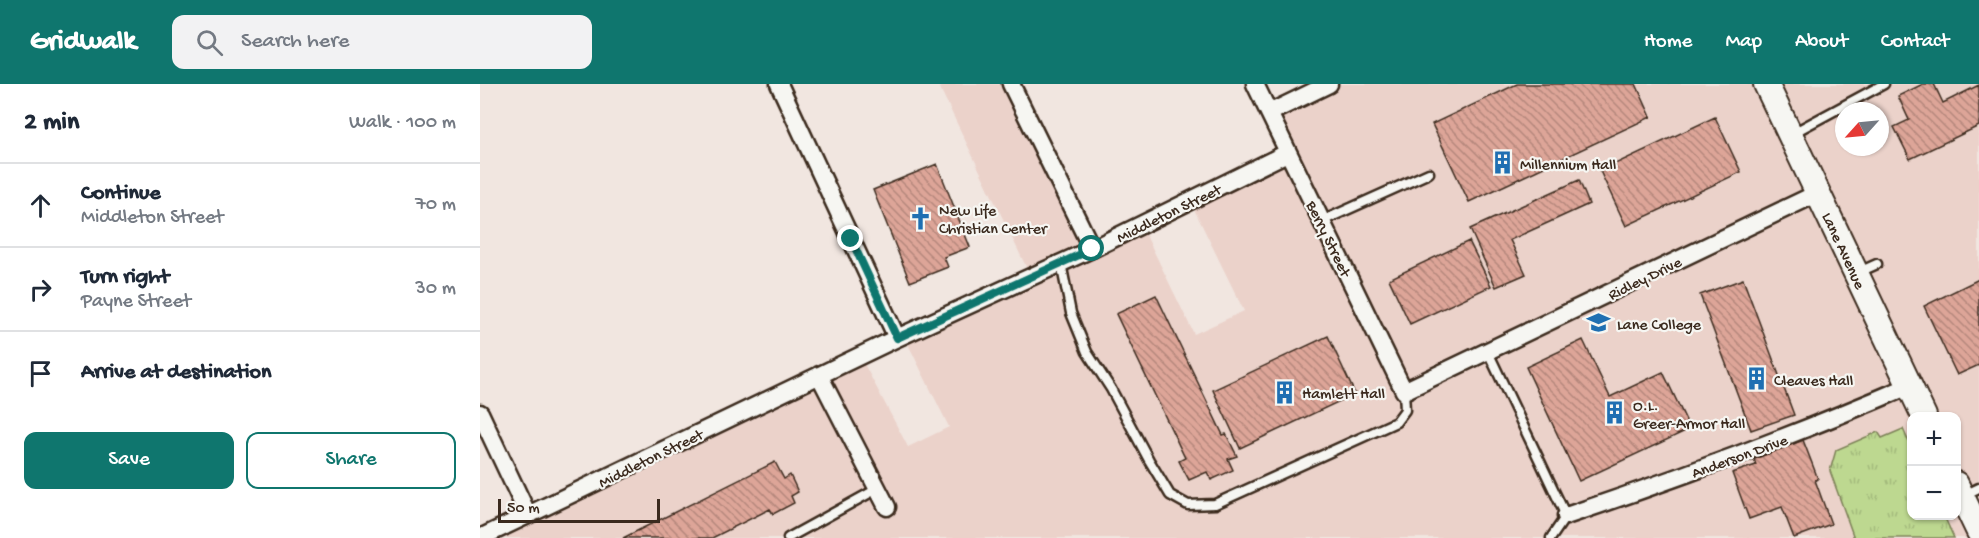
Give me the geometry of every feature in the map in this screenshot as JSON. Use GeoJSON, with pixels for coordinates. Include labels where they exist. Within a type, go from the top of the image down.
{"type":"FeatureCollection","features":[{"type":"Feature","properties":{"kind":"street"},"geometry":{"type":"LineString","coordinates":[[779,84],[897,338]]}},
{"type":"Feature","properties":{"kind":"street"},"geometry":{"type":"LineString","coordinates":[[1011,84],[1092,249]]}},
{"type":"Feature","properties":{"kind":"street","name":"Berry Street"},"geometry":{"type":"LineString","coordinates":[[1255,84],[1404,391]]}},
{"type":"Feature","properties":{"kind":"street"},"geometry":{"type":"LineString","coordinates":[[1269,113],[1329,84]]}},
{"type":"Feature","properties":{"kind":"street","name":"Lane Avenue"},"geometry":{"type":"LineString","coordinates":[[1766,84],[1818,193],[1867,269],[1909,386],[1922,412]]}},
{"type":"Feature","properties":{"kind":"street","name":"Middleton Street"},"geometry":{"type":"LineString","coordinates":[[489,536],[819,375],[1092,249],[1287,153]]}},
{"type":"Feature","properties":{"kind":"street","name":"Ridley Drive"},"geometry":{"type":"LineString","coordinates":[[1404,391],[1818,193]]}},
{"type":"Feature","properties":{"kind":"street"},"geometry":{"type":"LineString","coordinates":[[819,375],[886,507]]}},
{"type":"Feature","properties":{"kind":"street","name":"Anderson Drive"},"geometry":{"type":"LineString","coordinates":[[1566,516],[1794,435],[1909,386]]}},
{"type":"Feature","properties":{"kind":"street"},"geometry":{"type":"LineString","coordinates":[[480,413],[528,515]]}},
{"type":"Feature","properties":{"kind":"street"},"geometry":{"type":"LineString","coordinates":[[1966,489],[1979,532]]}},
{"type":"Feature","properties":{"kind":"lane"},"geometry":{"type":"LineString","coordinates":[[1790,135],[1884,84]]}},
{"type":"Feature","properties":{"kind":"lane"},"geometry":{"type":"LineString","coordinates":[[1322,221],[1429,173]]}},
{"type":"Feature","properties":{"kind":"lane"},"geometry":{"type":"LineString","coordinates":[[1061,263],[1071,313],[1087,352],[1111,389],[1170,495],[1188,505],[1215,504],[1396,422],[1405,410],[1404,391]]}},
{"type":"Feature","properties":{"kind":"lane"},"geometry":{"type":"LineString","coordinates":[[1488,352],[1566,516],[1551,538]]}},
{"type":"Feature","properties":{"kind":"lane"},"geometry":{"type":"LineString","coordinates":[[788,538],[877,489]]}},
{"type":"Feature","properties":{"kind":"shaded area","name":"Lane College"},"geometry":{"type":"Polygon","coordinates":[[[938,84],[1005,84],[1089,255],[1143,229],[1194,334],[1244,311],[1192,205],[1295,155],[1276,116],[1341,84],[1979,84],[1979,538],[490,538],[863,362],[908,447],[949,427],[909,346],[907,337],[1032,279],[938,84]]]}},
{"type":"Feature","properties":{"kind":"green space"},"geometry":{"type":"Polygon","coordinates":[[[1903,429],[1907,438],[1907,520],[1946,520],[1954,538],[1854,538],[1830,471],[1836,450],[1878,432],[1882,438],[1903,429]]]}},
{"type":"Feature","properties":{"kind":"building","name":"Millennium Hall"},"geometry":{"type":"Polygon","coordinates":[[[1517,84],[1636,84],[1651,117],[1469,202],[1432,124],[1517,84]]]}},
{"type":"Feature","properties":{"kind":"building"},"geometry":{"type":"Polygon","coordinates":[[[1923,84],[1934,84],[1943,103],[1979,85],[1979,126],[1910,159],[1894,127],[1909,120],[1898,96],[1923,84]]]}},
{"type":"Feature","properties":{"kind":"building"},"geometry":{"type":"Polygon","coordinates":[[[1715,117],[1741,172],[1626,226],[1600,171],[1715,117]]]}},
{"type":"Feature","properties":{"kind":"building","name":"New Life Christian Center"},"geometry":{"type":"Polygon","coordinates":[[[937,164],[970,247],[944,257],[948,267],[910,282],[873,190],[937,164]]]}},
{"type":"Feature","properties":{"kind":"building"},"geometry":{"type":"Polygon","coordinates":[[[1579,180],[1589,204],[1510,240],[1526,274],[1496,287],[1470,229],[1579,180]]]}},
{"type":"Feature","properties":{"kind":"building"},"geometry":{"type":"Polygon","coordinates":[[[1469,241],[1491,286],[1410,324],[1389,279],[1469,241]]]}},
{"type":"Feature","properties":{"kind":"building","name":"Cleaves Hall"},"geometry":{"type":"Polygon","coordinates":[[[1743,279],[1794,415],[1751,430],[1700,295],[1743,279]]]}},
{"type":"Feature","properties":{"kind":"building"},"geometry":{"type":"Polygon","coordinates":[[[1979,279],[1979,365],[1957,375],[1924,306],[1979,279]]]}},
{"type":"Feature","properties":{"kind":"building"},"geometry":{"type":"Polygon","coordinates":[[[1156,295],[1223,435],[1226,434],[1237,456],[1228,459],[1233,470],[1211,480],[1207,472],[1189,480],[1179,461],[1185,458],[1116,314],[1156,295]]]}},
{"type":"Feature","properties":{"kind":"building","name":"Hamlett Hall"},"geometry":{"type":"Polygon","coordinates":[[[1328,336],[1355,394],[1240,448],[1213,390],[1328,336]]]}},
{"type":"Feature","properties":{"kind":"building","name":"O.L. Greer-Armor Hall"},"geometry":{"type":"Polygon","coordinates":[[[1583,340],[1610,397],[1663,372],[1690,429],[1579,481],[1526,367],[1583,340]]]}},
{"type":"Feature","properties":{"kind":"building"},"geometry":{"type":"Polygon","coordinates":[[[1803,440],[1818,479],[1815,480],[1831,524],[1794,538],[1782,507],[1749,519],[1732,473],[1756,465],[1754,459],[1803,440]]]}},
{"type":"Feature","properties":{"kind":"building"},"geometry":{"type":"Polygon","coordinates":[[[775,462],[784,479],[790,475],[798,492],[791,496],[794,503],[773,514],[770,509],[712,538],[623,538],[775,462]]]}},
{"type":"Feature","properties":{"kind":"place","name":"Millennium Hall"},"geometry":{"type":"Point","coordinates":[1502,163]}},
{"type":"Feature","properties":{"kind":"place","name":"New Life Christian Center"},"geometry":{"type":"Point","coordinates":[921,218]}},
{"type":"Feature","properties":{"kind":"place","name":"Lane College"},"geometry":{"type":"Point","coordinates":[1599,323]}},
{"type":"Feature","properties":{"kind":"place","name":"Cleaves Hall"},"geometry":{"type":"Point","coordinates":[1756,379]}},
{"type":"Feature","properties":{"kind":"place","name":"Hamlett Hall"},"geometry":{"type":"Point","coordinates":[1284,392]}},
{"type":"Feature","properties":{"kind":"place","name":"O.L. Greer-Armor Hall"},"geometry":{"type":"Point","coordinates":[1615,413]}},
{"type":"Feature","properties":{"kind":"route"},"geometry":{"type":"LineString","coordinates":[[851,239],[897,338],[1092,249]]}}]}
